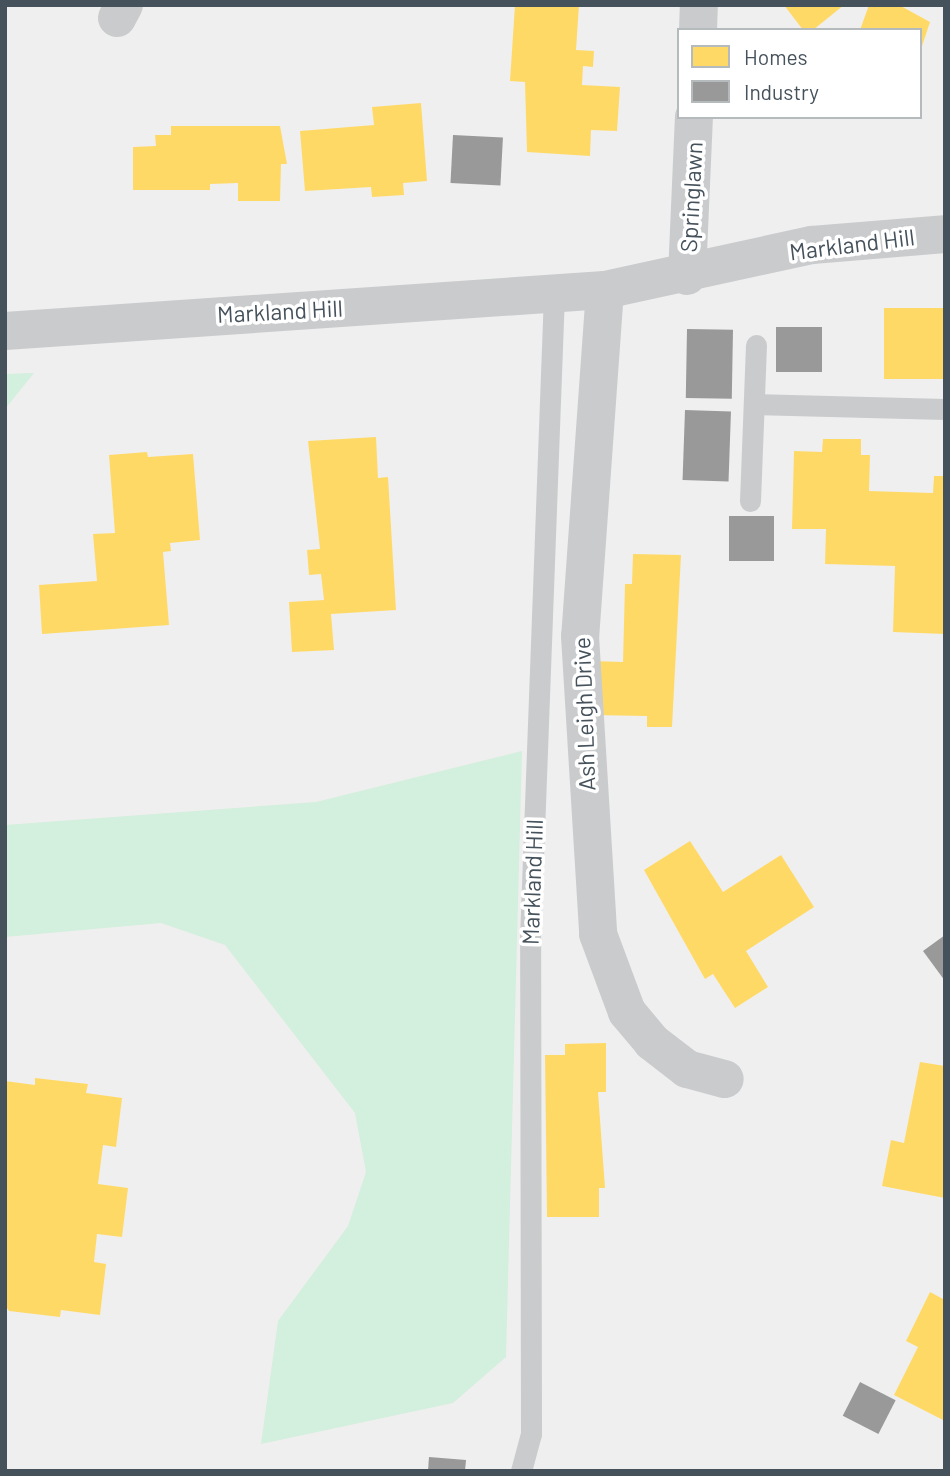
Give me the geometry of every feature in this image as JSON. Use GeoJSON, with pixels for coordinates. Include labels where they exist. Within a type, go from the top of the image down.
{"type":"FeatureCollection","features":[{"type":"Feature","properties":{"kind":"street"},"geometry":{"type":"LineString","coordinates":[[698,28],[699,5]]}},
{"type":"Feature","properties":{"kind":"street","name":"Springlawn"},"geometry":{"type":"LineString","coordinates":[[687,276],[694,119]]}},
{"type":"Feature","properties":{"kind":"street","name":"Markland Hill"},"geometry":{"type":"LineString","coordinates":[[5,331],[605,290],[687,276],[812,245],[945,234]]}},
{"type":"Feature","properties":{"kind":"street","name":"Ash Leigh Drive"},"geometry":{"type":"LineString","coordinates":[[605,290],[580,636],[598,934],[626,1012],[652,1042],[687,1069],[725,1079]]}},
{"type":"Feature","properties":{"kind":"lane","name":"Markland Hill"},"geometry":{"type":"LineString","coordinates":[[521,1471],[531,1434],[530,939],[554,293]]}},
{"type":"Feature","properties":{"kind":"lane"},"geometry":{"type":"LineString","coordinates":[[750,501],[756,345]]}},
{"type":"Feature","properties":{"kind":"lane"},"geometry":{"type":"LineString","coordinates":[[754,404],[945,409]]}},
{"type":"Feature","properties":{"kind":"green space"},"geometry":{"type":"Polygon","coordinates":[[[34,373],[5,409],[5,374],[34,373]]]}},
{"type":"Feature","properties":{"kind":"green space"},"geometry":{"type":"Polygon","coordinates":[[[522,751],[506,1357],[453,1403],[261,1444],[278,1321],[348,1226],[366,1172],[355,1113],[225,945],[161,923],[5,937],[5,825],[316,802],[522,751]]]}},
{"type":"Feature","properties":{"kind":"building: Homes"},"geometry":{"type":"Polygon","coordinates":[[[515,5],[579,5],[576,50],[594,51],[593,67],[583,66],[582,85],[620,87],[617,131],[591,130],[590,156],[527,152],[525,82],[510,81],[515,5]]]}},
{"type":"Feature","properties":{"kind":"building: Homes"},"geometry":{"type":"Polygon","coordinates":[[[784,5],[844,5],[815,28],[801,28],[784,5]]]}},
{"type":"Feature","properties":{"kind":"building: Homes"},"geometry":{"type":"Polygon","coordinates":[[[869,5],[899,5],[930,22],[922,46],[922,28],[861,28],[869,5]]]}},
{"type":"Feature","properties":{"kind":"building: Homes"},"geometry":{"type":"Polygon","coordinates":[[[421,103],[427,181],[403,183],[404,195],[372,197],[371,187],[305,191],[300,131],[374,125],[372,107],[421,103]]]}},
{"type":"Feature","properties":{"kind":"building: Homes"},"geometry":{"type":"Polygon","coordinates":[[[171,126],[280,126],[287,164],[281,164],[280,201],[238,201],[238,183],[210,184],[210,190],[133,190],[133,147],[156,146],[155,135],[171,135],[171,126]]]}},
{"type":"Feature","properties":{"kind":"building: Homes"},"geometry":{"type":"Polygon","coordinates":[[[884,308],[945,308],[945,379],[884,379],[884,308]]]}},
{"type":"Feature","properties":{"kind":"building: Homes"},"geometry":{"type":"Polygon","coordinates":[[[376,437],[378,478],[388,477],[396,610],[331,614],[334,650],[292,652],[289,602],[324,600],[321,574],[309,575],[307,550],[320,549],[308,441],[376,437]]]}},
{"type":"Feature","properties":{"kind":"building: Homes"},"geometry":{"type":"Polygon","coordinates":[[[823,439],[861,439],[861,455],[870,455],[869,491],[933,493],[934,476],[945,476],[945,634],[893,632],[895,566],[825,564],[826,529],[792,529],[794,451],[822,452],[823,439]]]}},
{"type":"Feature","properties":{"kind":"building: Homes"},"geometry":{"type":"Polygon","coordinates":[[[147,452],[148,457],[193,454],[200,540],[170,543],[171,551],[163,552],[169,625],[42,634],[39,585],[97,581],[93,534],[115,533],[109,455],[147,452]]]}},
{"type":"Feature","properties":{"kind":"building: Homes"},"geometry":{"type":"Polygon","coordinates":[[[633,554],[681,555],[672,727],[647,727],[647,716],[591,715],[592,661],[623,662],[625,584],[632,584],[633,554]]]}},
{"type":"Feature","properties":{"kind":"building: Homes"},"geometry":{"type":"Polygon","coordinates":[[[690,841],[723,892],[781,855],[814,907],[746,951],[768,987],[735,1008],[713,974],[705,979],[644,870],[690,841]]]}},
{"type":"Feature","properties":{"kind":"building: Homes"},"geometry":{"type":"Polygon","coordinates":[[[606,1043],[606,1092],[598,1092],[605,1188],[599,1188],[599,1217],[547,1217],[545,1055],[565,1055],[565,1044],[606,1043]]]}},
{"type":"Feature","properties":{"kind":"building: Homes"},"geometry":{"type":"Polygon","coordinates":[[[920,1062],[945,1066],[945,1198],[882,1186],[891,1140],[904,1143],[920,1062]]]}},
{"type":"Feature","properties":{"kind":"building: Homes"},"geometry":{"type":"Polygon","coordinates":[[[35,1078],[88,1084],[86,1093],[122,1098],[116,1147],[103,1145],[98,1184],[128,1188],[122,1237],[97,1234],[94,1262],[106,1264],[100,1315],[61,1310],[60,1317],[9,1311],[5,1305],[5,1081],[35,1085],[35,1078]]]}},
{"type":"Feature","properties":{"kind":"building: Homes"},"geometry":{"type":"Polygon","coordinates":[[[930,1292],[945,1300],[945,1421],[894,1395],[918,1347],[906,1341],[930,1292]]]}},
{"type":"Feature","properties":{"kind":"building: Industry"},"geometry":{"type":"Polygon","coordinates":[[[453,135],[503,138],[500,186],[450,183],[453,135]]]}},
{"type":"Feature","properties":{"kind":"building: Industry"},"geometry":{"type":"Polygon","coordinates":[[[776,327],[822,327],[822,372],[776,372],[776,327]]]}},
{"type":"Feature","properties":{"kind":"building: Industry"},"geometry":{"type":"Polygon","coordinates":[[[687,329],[733,330],[732,399],[686,398],[687,329]]]}},
{"type":"Feature","properties":{"kind":"building: Industry"},"geometry":{"type":"Polygon","coordinates":[[[685,410],[731,412],[729,482],[683,480],[685,410]]]}},
{"type":"Feature","properties":{"kind":"building: Industry"},"geometry":{"type":"Polygon","coordinates":[[[729,516],[774,516],[774,561],[729,561],[729,516]]]}},
{"type":"Feature","properties":{"kind":"building: Industry"},"geometry":{"type":"Polygon","coordinates":[[[945,935],[945,981],[923,951],[945,935]]]}},
{"type":"Feature","properties":{"kind":"building: Industry"},"geometry":{"type":"Polygon","coordinates":[[[860,1382],[896,1400],[878,1434],[843,1416],[860,1382]]]}},
{"type":"Feature","properties":{"kind":"building: Industry"},"geometry":{"type":"Polygon","coordinates":[[[429,1457],[466,1460],[465,1471],[428,1471],[429,1457]]]}}]}
